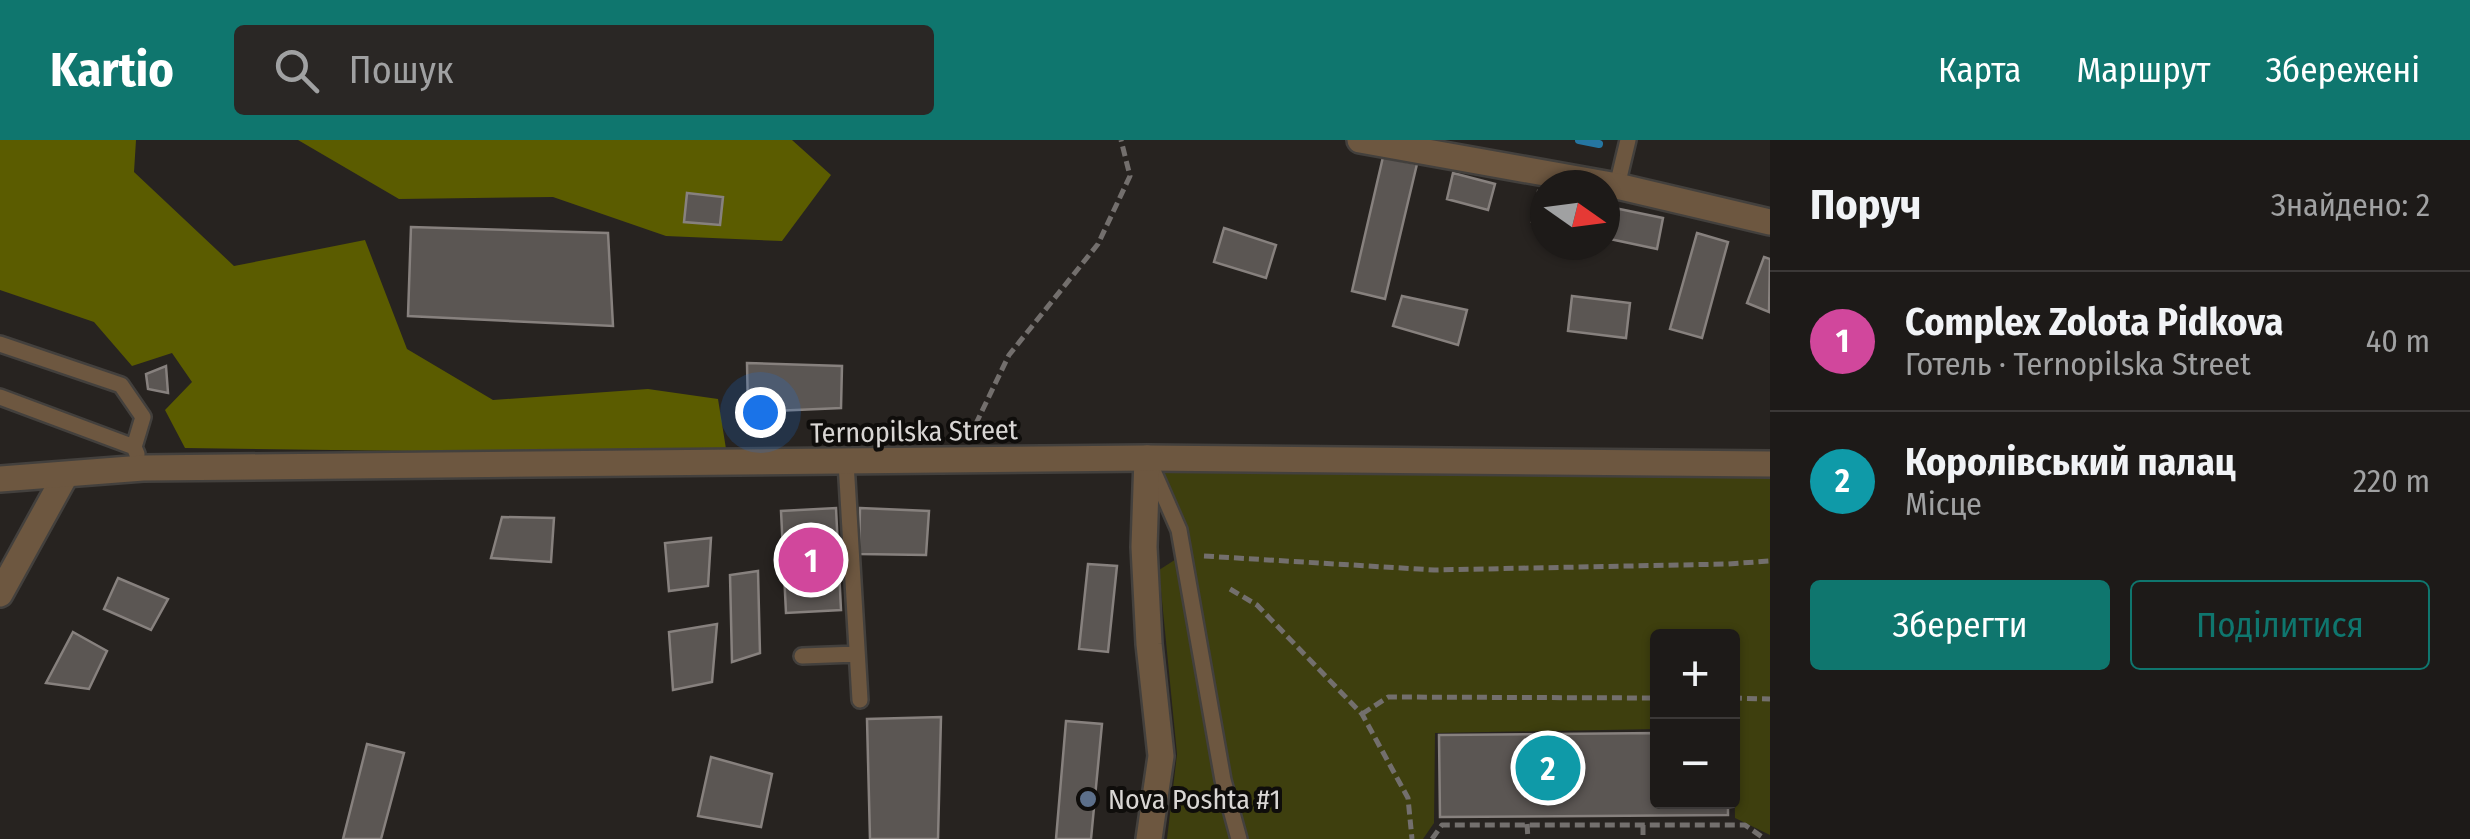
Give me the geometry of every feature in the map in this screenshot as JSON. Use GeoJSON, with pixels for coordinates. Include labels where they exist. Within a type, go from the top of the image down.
{"type":"FeatureCollection","features":[{"type":"Feature","properties":{"kind":"street"},"geometry":{"type":"LineString","coordinates":[[1360,140],[1530,170]]}},
{"type":"Feature","properties":{"kind":"street"},"geometry":{"type":"LineString","coordinates":[[1620,187],[1770,222]]}},
{"type":"Feature","properties":{"kind":"street","name":"Ternopilska Street"},"geometry":{"type":"LineString","coordinates":[[0,480],[65,476],[139,458],[846,462],[1148,458],[1770,464]]}},
{"type":"Feature","properties":{"kind":"street"},"geometry":{"type":"LineString","coordinates":[[1148,458],[1144,548],[1161,756],[1149,839]]}},
{"type":"Feature","properties":{"kind":"street"},"geometry":{"type":"LineString","coordinates":[[0,594],[65,476]]}},
{"type":"Feature","properties":{"kind":"lane"},"geometry":{"type":"LineString","coordinates":[[1620,173],[1628,140]]}},
{"type":"Feature","properties":{"kind":"lane"},"geometry":{"type":"LineString","coordinates":[[0,344],[121,385],[143,417],[139,458],[0,398]]}},
{"type":"Feature","properties":{"kind":"lane"},"geometry":{"type":"LineString","coordinates":[[1148,458],[1184,554],[1223,780],[1239,839]]}},
{"type":"Feature","properties":{"kind":"lane"},"geometry":{"type":"LineString","coordinates":[[846,462],[860,700]]}},
{"type":"Feature","properties":{"kind":"lane"},"geometry":{"type":"LineString","coordinates":[[802,656],[857,654]]}},
{"type":"Feature","properties":{"kind":"path"},"geometry":{"type":"LineString","coordinates":[[969,436],[1009,355],[1098,244],[1130,176],[1121,140]]}},
{"type":"Feature","properties":{"kind":"path"},"geometry":{"type":"LineString","coordinates":[[1184,554],[1434,570],[1770,561]]}},
{"type":"Feature","properties":{"kind":"path"},"geometry":{"type":"LineString","coordinates":[[1230,589],[1257,605],[1362,714],[1408,798],[1412,839]]}},
{"type":"Feature","properties":{"kind":"path"},"geometry":{"type":"LineString","coordinates":[[1362,714],[1388,697],[1650,698]]}},
{"type":"Feature","properties":{"kind":"path"},"geometry":{"type":"LineString","coordinates":[[1740,698],[1770,698]]}},
{"type":"Feature","properties":{"kind":"path"},"geometry":{"type":"LineString","coordinates":[[1527,824],[1528,839]]}},
{"type":"Feature","properties":{"kind":"path"},"geometry":{"type":"LineString","coordinates":[[1432,839],[1442,826],[1527,824],[1744,825],[1765,839]]}},
{"type":"Feature","properties":{"kind":"path"},"geometry":{"type":"LineString","coordinates":[[1643,824],[1643,839]]}},
{"type":"Feature","properties":{"kind":"shaded area"},"geometry":{"type":"Polygon","coordinates":[[[0,140],[136,140],[134,172],[234,266],[365,240],[407,349],[493,400],[648,389],[718,399],[727,455],[185,448],[165,410],[192,382],[172,353],[132,366],[94,322],[0,290],[0,140]]]}},
{"type":"Feature","properties":{"kind":"shaded area"},"geometry":{"type":"Polygon","coordinates":[[[298,140],[792,140],[831,175],[782,241],[666,236],[553,197],[399,199],[298,140]]]}},
{"type":"Feature","properties":{"kind":"shaded area"},"geometry":{"type":"Polygon","coordinates":[[[1147,458],[1770,464],[1770,835],[1735,818],[1735,809],[1740,809],[1740,629],[1650,629],[1650,729],[1435,733],[1434,823],[1423,839],[1167,839],[1177,754],[1159,570],[1184,554],[1147,458]]]}},
{"type":"Feature","properties":{"kind":"building"},"geometry":{"type":"Polygon","coordinates":[[[1383,157],[1417,164],[1385,299],[1352,291],[1383,157]]]}},
{"type":"Feature","properties":{"kind":"building"},"geometry":{"type":"Polygon","coordinates":[[[1453,173],[1495,184],[1488,210],[1447,199],[1453,173]]]}},
{"type":"Feature","properties":{"kind":"building"},"geometry":{"type":"Polygon","coordinates":[[[687,193],[723,197],[720,225],[684,222],[687,193]]]}},
{"type":"Feature","properties":{"kind":"building"},"geometry":{"type":"Polygon","coordinates":[[[1620,209],[1663,218],[1657,249],[1620,241],[1620,209]]]}},
{"type":"Feature","properties":{"kind":"building"},"geometry":{"type":"Polygon","coordinates":[[[411,227],[608,233],[613,326],[408,316],[411,227]]]}},
{"type":"Feature","properties":{"kind":"building"},"geometry":{"type":"Polygon","coordinates":[[[1224,228],[1276,245],[1266,278],[1214,262],[1224,228]]]}},
{"type":"Feature","properties":{"kind":"building"},"geometry":{"type":"Polygon","coordinates":[[[1697,233],[1728,242],[1702,338],[1670,329],[1697,233]]]}},
{"type":"Feature","properties":{"kind":"building"},"geometry":{"type":"Polygon","coordinates":[[[1764,257],[1770,259],[1769,312],[1747,303],[1764,257]]]}},
{"type":"Feature","properties":{"kind":"building"},"geometry":{"type":"Polygon","coordinates":[[[1402,296],[1467,310],[1458,345],[1393,326],[1402,296]]]}},
{"type":"Feature","properties":{"kind":"building"},"geometry":{"type":"Polygon","coordinates":[[[1572,296],[1630,303],[1626,338],[1568,331],[1572,296]]]}},
{"type":"Feature","properties":{"kind":"building"},"geometry":{"type":"Polygon","coordinates":[[[747,363],[842,366],[841,408],[748,412],[747,363]]]}},
{"type":"Feature","properties":{"kind":"building"},"geometry":{"type":"Polygon","coordinates":[[[166,366],[168,393],[148,389],[146,374],[166,366]]]}},
{"type":"Feature","properties":{"kind":"building"},"geometry":{"type":"Polygon","coordinates":[[[836,508],[841,610],[786,613],[781,511],[836,508]]]}},
{"type":"Feature","properties":{"kind":"building"},"geometry":{"type":"Polygon","coordinates":[[[860,508],[929,511],[926,555],[859,554],[860,508]]]}},
{"type":"Feature","properties":{"kind":"building"},"geometry":{"type":"Polygon","coordinates":[[[502,517],[554,518],[551,562],[491,558],[502,517]]]}},
{"type":"Feature","properties":{"kind":"building"},"geometry":{"type":"Polygon","coordinates":[[[711,538],[708,586],[669,591],[665,543],[711,538]]]}},
{"type":"Feature","properties":{"kind":"building"},"geometry":{"type":"Polygon","coordinates":[[[1088,564],[1117,566],[1108,652],[1079,649],[1088,564]]]}},
{"type":"Feature","properties":{"kind":"building"},"geometry":{"type":"Polygon","coordinates":[[[758,571],[760,653],[732,662],[730,575],[758,571]]]}},
{"type":"Feature","properties":{"kind":"building"},"geometry":{"type":"Polygon","coordinates":[[[118,578],[168,599],[151,630],[104,609],[118,578]]]}},
{"type":"Feature","properties":{"kind":"building"},"geometry":{"type":"Polygon","coordinates":[[[717,624],[712,682],[673,690],[669,632],[717,624]]]}},
{"type":"Feature","properties":{"kind":"building"},"geometry":{"type":"Polygon","coordinates":[[[73,632],[107,651],[89,689],[46,683],[73,632]]]}},
{"type":"Feature","properties":{"kind":"building"},"geometry":{"type":"Polygon","coordinates":[[[941,717],[938,839],[870,839],[867,719],[941,717]]]}},
{"type":"Feature","properties":{"kind":"building"},"geometry":{"type":"Polygon","coordinates":[[[1066,721],[1102,724],[1091,839],[1056,839],[1066,721]]]}},
{"type":"Feature","properties":{"kind":"building"},"geometry":{"type":"Polygon","coordinates":[[[1650,733],[1650,809],[1728,809],[1728,815],[1440,817],[1439,735],[1650,733]]]}},
{"type":"Feature","properties":{"kind":"building"},"geometry":{"type":"Polygon","coordinates":[[[367,744],[404,753],[381,839],[343,839],[367,744]]]}},
{"type":"Feature","properties":{"kind":"building"},"geometry":{"type":"Polygon","coordinates":[[[711,757],[772,774],[761,827],[698,816],[711,757]]]}},
{"type":"Feature","properties":{"kind":"waterway"},"geometry":{"type":"LineString","coordinates":[[1579,140],[1599,144]]}},
{"type":"Feature","properties":{"kind":"place","name":"Complex Zolota Pidkova"},"geometry":{"type":"Point","coordinates":[811,560]}},
{"type":"Feature","properties":{"kind":"place","name":"Королівський палац"},"geometry":{"type":"Point","coordinates":[1548,768]}},
{"type":"Feature","properties":{"kind":"place","name":"Nova Poshta #1"},"geometry":{"type":"Point","coordinates":[1088,799]}}]}
